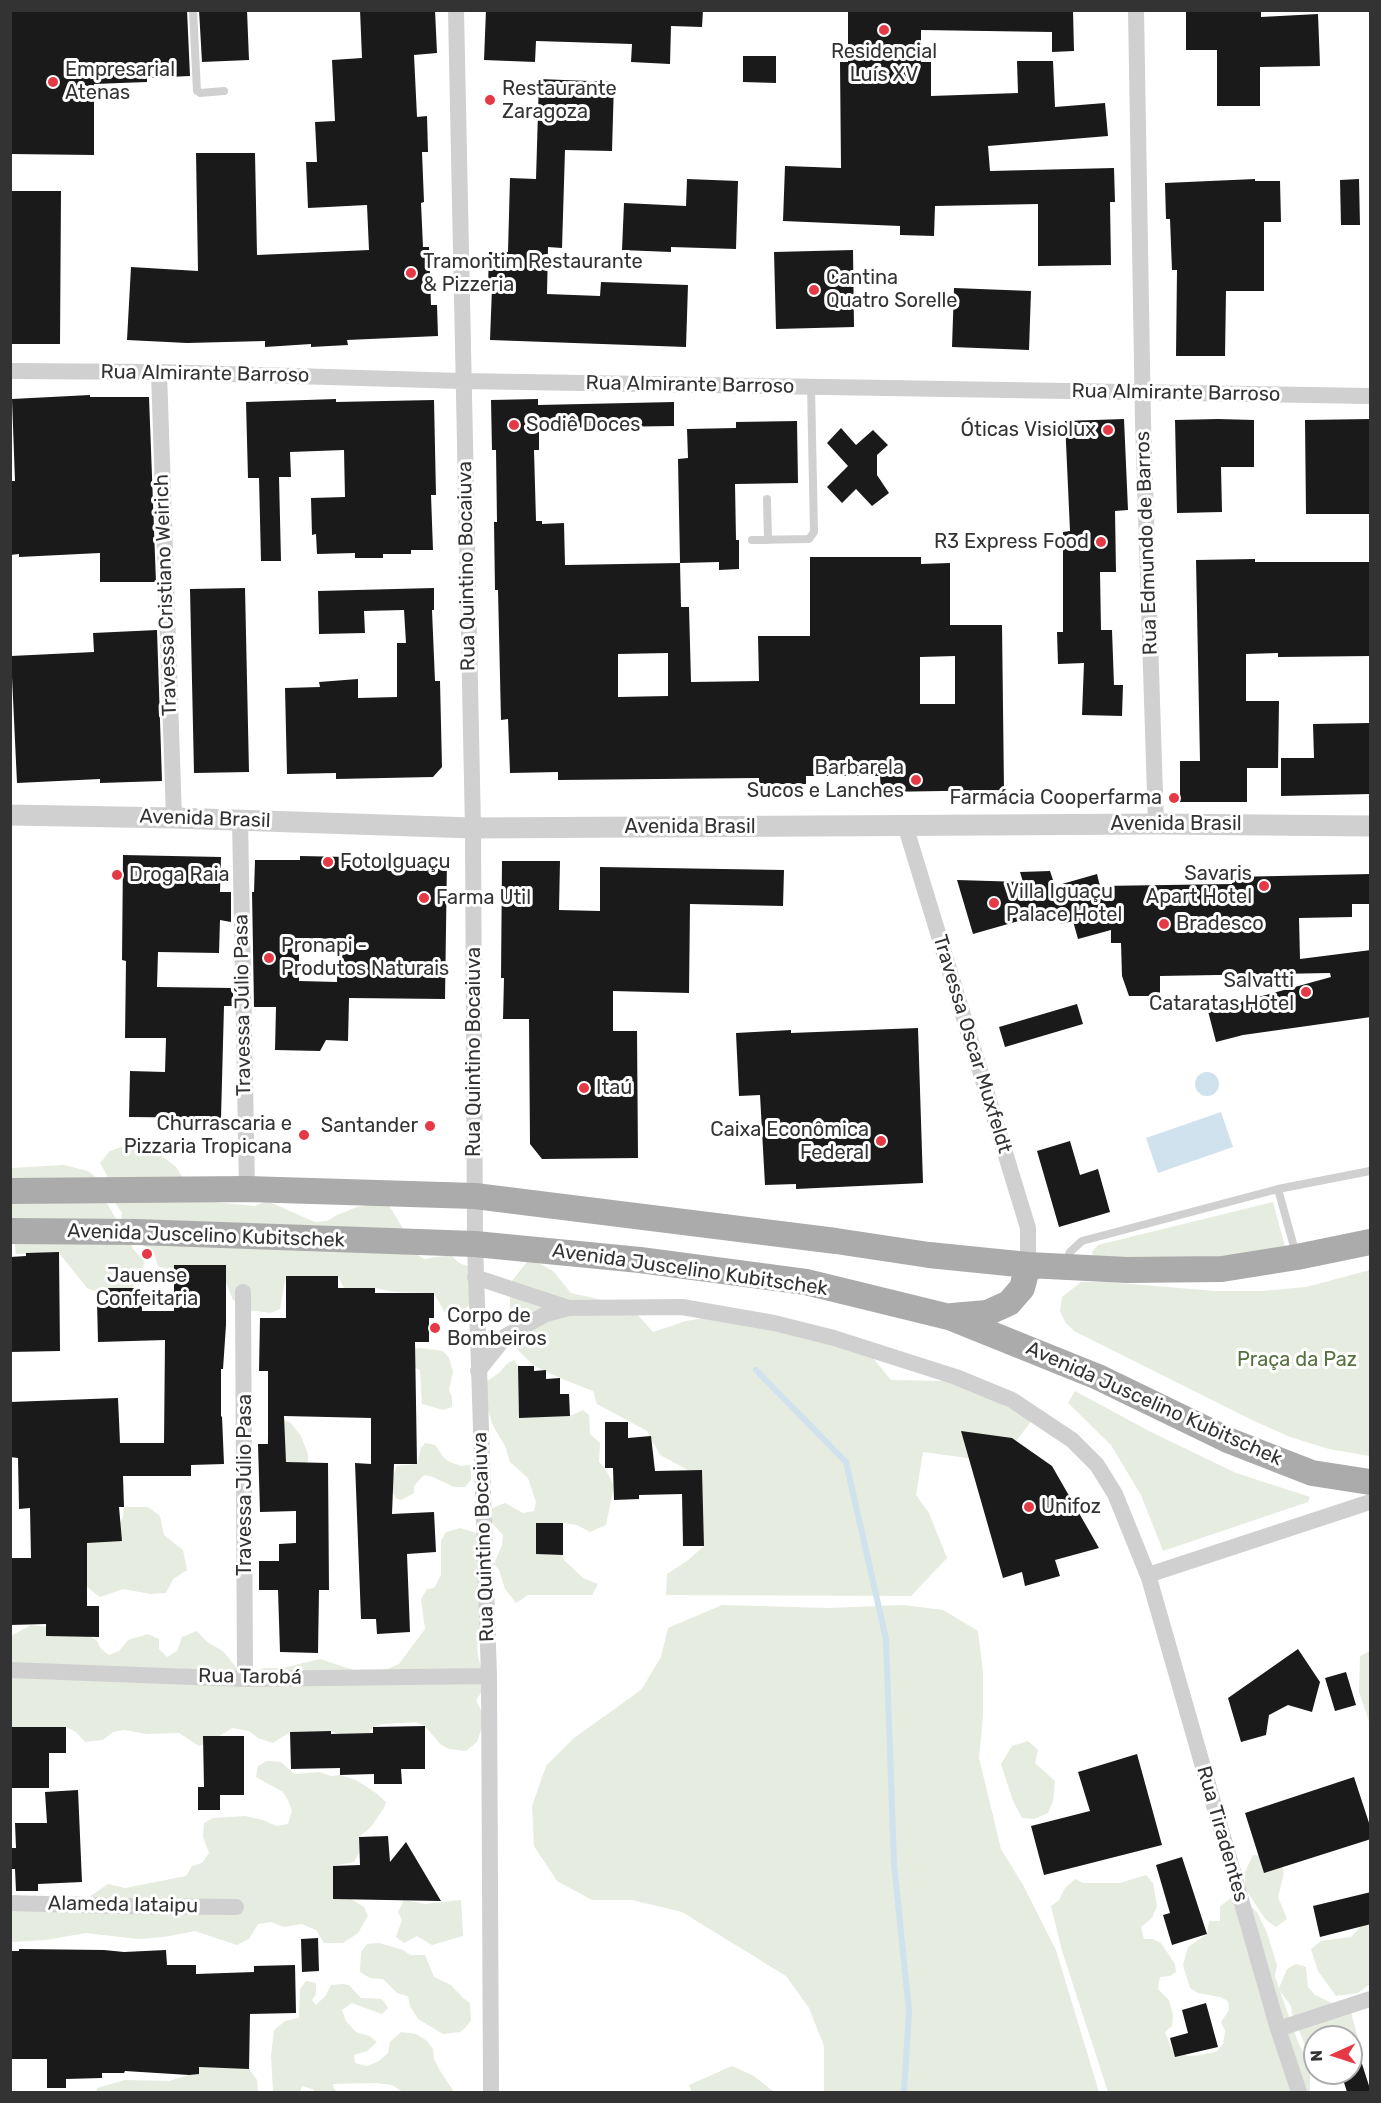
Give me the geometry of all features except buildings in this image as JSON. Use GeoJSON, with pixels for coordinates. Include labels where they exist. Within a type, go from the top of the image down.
{"type":"FeatureCollection","features":[{"type":"Feature","properties":{"kind":"main road","name":"Avenida Juscelino Kubitschek"},"geometry":{"type":"LineString","coordinates":[[10,1191],[247,1189],[475,1196],[836,1241],[929,1255],[1064,1268],[1222,1269],[1371,1242]]}},
{"type":"Feature","properties":{"kind":"main road","name":"Avenida Juscelino Kubitschek"},"geometry":{"type":"LineString","coordinates":[[10,1230],[137,1232],[474,1244],[640,1260],[807,1282],[949,1317],[1098,1377],[1230,1441],[1312,1473],[1371,1482]]}},
{"type":"Feature","properties":{"kind":"main road"},"geometry":{"type":"LineString","coordinates":[[949,1317],[987,1313],[1009,1303],[1022,1288],[1028,1265]]}},
{"type":"Feature","properties":{"kind":"street","name":"Rua Quintino Bocaiuva"},"geometry":{"type":"LineString","coordinates":[[456,10],[473,828],[474,1244],[489,1676],[491,2092]]}},
{"type":"Feature","properties":{"kind":"street","name":"Rua Edmundo de Barros"},"geometry":{"type":"LineString","coordinates":[[1136,10],[1142,392],[1156,824]]}},
{"type":"Feature","properties":{"kind":"street","name":"Rua Almirante Barroso"},"geometry":{"type":"LineString","coordinates":[[10,371],[1371,396]]}},
{"type":"Feature","properties":{"kind":"street","name":"Travessa Cristiano Weirich"},"geometry":{"type":"LineString","coordinates":[[159,372],[174,818]]}},
{"type":"Feature","properties":{"kind":"street","name":"Avenida Brasil"},"geometry":{"type":"LineString","coordinates":[[10,815],[473,828],[1156,824],[1371,826]]}},
{"type":"Feature","properties":{"kind":"street","name":"Travessa Júlio Pasa"},"geometry":{"type":"LineString","coordinates":[[240,820],[247,1189]]}},
{"type":"Feature","properties":{"kind":"street","name":"Travessa Oscar Muxfeldt"},"geometry":{"type":"LineString","coordinates":[[905,825],[1028,1228],[1028,1265]]}},
{"type":"Feature","properties":{"kind":"street"},"geometry":{"type":"LineString","coordinates":[[475,1277],[569,1308]]}},
{"type":"Feature","properties":{"kind":"street","name":"Travessa Júlio Pasa"},"geometry":{"type":"LineString","coordinates":[[243,1292],[245,1679]]}},
{"type":"Feature","properties":{"kind":"street","name":"Rua Tiradentes"},"geometry":{"type":"LineString","coordinates":[[569,1308],[682,1306],[774,1323],[877,1351],[956,1377],[1012,1400],[1072,1440],[1097,1465],[1115,1494],[1148,1575],[1278,2029],[1299,2092]]}},
{"type":"Feature","properties":{"kind":"street"},"geometry":{"type":"LineString","coordinates":[[478,1371],[506,1336],[546,1314],[569,1308]]}},
{"type":"Feature","properties":{"kind":"street"},"geometry":{"type":"LineString","coordinates":[[1148,1575],[1371,1502]]}},
{"type":"Feature","properties":{"kind":"street","name":"Rua Tarobá"},"geometry":{"type":"LineString","coordinates":[[10,1670],[245,1679],[489,1676]]}},
{"type":"Feature","properties":{"kind":"street","name":"Alameda Iataipu"},"geometry":{"type":"LineString","coordinates":[[10,1903],[236,1907]]}},
{"type":"Feature","properties":{"kind":"street"},"geometry":{"type":"LineString","coordinates":[[1278,2029],[1371,1999]]}},
{"type":"Feature","properties":{"kind":"lane"},"geometry":{"type":"LineString","coordinates":[[193,10],[197,91],[200,93],[224,92]]}},
{"type":"Feature","properties":{"kind":"lane"},"geometry":{"type":"LineString","coordinates":[[752,540],[809,539],[814,532],[811,387]]}},
{"type":"Feature","properties":{"kind":"lane"},"geometry":{"type":"LineString","coordinates":[[767,499],[768,540]]}},
{"type":"Feature","properties":{"kind":"lane"},"geometry":{"type":"LineString","coordinates":[[1064,1268],[1070,1252],[1082,1242],[1278,1189],[1371,1171]]}},
{"type":"Feature","properties":{"kind":"lane"},"geometry":{"type":"LineString","coordinates":[[1278,1189],[1297,1257]]}},
{"type":"Feature","properties":{"kind":"green space"},"geometry":{"type":"Polygon","coordinates":[[[129,1144],[150,1150],[166,1159],[176,1167],[188,1185],[202,1197],[213,1202],[255,1206],[267,1201],[315,1222],[327,1221],[357,1207],[387,1202],[402,1227],[412,1251],[424,1259],[451,1255],[459,1263],[470,1267],[475,1298],[463,1312],[445,1313],[434,1293],[344,1288],[338,1276],[286,1276],[280,1309],[270,1313],[248,1310],[233,1300],[222,1272],[216,1265],[199,1265],[182,1273],[168,1269],[158,1266],[154,1253],[149,1248],[129,1239],[133,1249],[144,1261],[142,1276],[132,1288],[111,1293],[99,1293],[87,1288],[59,1253],[16,1254],[15,1245],[11,1243],[11,1168],[64,1165],[88,1171],[103,1183],[106,1202],[121,1227],[122,1213],[116,1204],[115,1190],[100,1163],[110,1151],[129,1144]]]}},
{"type":"Feature","properties":{"kind":"green space"},"geometry":{"type":"Polygon","coordinates":[[[1273,1202],[1286,1250],[1220,1262],[1093,1257],[1092,1252],[1098,1245],[1273,1202]]]}},
{"type":"Feature","properties":{"kind":"green space"},"geometry":{"type":"Polygon","coordinates":[[[530,1258],[553,1271],[571,1293],[598,1299],[637,1314],[653,1332],[686,1321],[721,1315],[867,1351],[891,1380],[952,1381],[1033,1419],[1010,1449],[975,1459],[923,1452],[916,1495],[929,1513],[947,1558],[911,1596],[666,1595],[667,1574],[704,1546],[702,1470],[688,1470],[660,1455],[647,1431],[597,1404],[593,1391],[534,1366],[514,1346],[509,1322],[511,1282],[530,1258]]]}},
{"type":"Feature","properties":{"kind":"green space","name":"Praça da Paz"},"geometry":{"type":"Polygon","coordinates":[[[1370,1270],[1370,1456],[1329,1449],[1290,1437],[1250,1419],[1074,1331],[1065,1322],[1060,1311],[1062,1297],[1081,1282],[1215,1291],[1263,1291],[1306,1287],[1370,1270]]]}},
{"type":"Feature","properties":{"kind":"green space"},"geometry":{"type":"Polygon","coordinates":[[[413,1349],[443,1351],[449,1358],[453,1372],[449,1390],[452,1407],[443,1410],[422,1404],[420,1370],[410,1365],[413,1349]]]}},
{"type":"Feature","properties":{"kind":"green space"},"geometry":{"type":"Polygon","coordinates":[[[514,1360],[518,1366],[519,1417],[570,1416],[583,1410],[589,1415],[590,1434],[600,1443],[599,1462],[605,1468],[614,1486],[606,1525],[590,1532],[577,1525],[536,1523],[536,1554],[563,1555],[564,1560],[583,1578],[598,1584],[592,1595],[528,1595],[516,1603],[505,1589],[499,1570],[494,1564],[502,1545],[503,1535],[492,1523],[490,1509],[505,1503],[523,1513],[534,1511],[536,1502],[528,1478],[510,1462],[505,1446],[493,1426],[486,1404],[486,1382],[514,1360]]]}},
{"type":"Feature","properties":{"kind":"green space"},"geometry":{"type":"Polygon","coordinates":[[[1075,1391],[1149,1431],[1236,1473],[1310,1497],[1308,1502],[1163,1551],[1141,1495],[1111,1445],[1068,1403],[1075,1391]]]}},
{"type":"Feature","properties":{"kind":"green space"},"geometry":{"type":"Polygon","coordinates":[[[284,1420],[291,1423],[301,1436],[308,1454],[308,1461],[294,1472],[267,1444],[269,1428],[273,1421],[284,1420]]]}},
{"type":"Feature","properties":{"kind":"green space"},"geometry":{"type":"Polygon","coordinates":[[[425,1443],[435,1445],[444,1458],[450,1462],[461,1466],[471,1465],[471,1480],[465,1487],[454,1487],[424,1475],[414,1486],[414,1493],[401,1500],[396,1498],[393,1492],[393,1476],[397,1466],[417,1464],[421,1448],[425,1443]]]}},
{"type":"Feature","properties":{"kind":"green space"},"geometry":{"type":"Polygon","coordinates":[[[124,1507],[148,1507],[160,1516],[164,1535],[183,1550],[187,1570],[173,1579],[166,1593],[150,1594],[123,1589],[100,1597],[87,1587],[87,1563],[66,1563],[84,1544],[115,1535],[123,1516],[124,1507]]]}},
{"type":"Feature","properties":{"kind":"green space"},"geometry":{"type":"Polygon","coordinates":[[[460,1528],[474,1532],[481,1539],[485,1621],[477,1644],[478,1658],[484,1673],[484,1689],[476,1700],[485,1719],[477,1742],[466,1751],[449,1749],[440,1744],[425,1726],[416,1722],[382,1724],[373,1727],[369,1733],[290,1732],[273,1743],[258,1738],[249,1731],[232,1728],[199,1746],[179,1733],[147,1734],[124,1730],[113,1732],[103,1740],[85,1742],[76,1732],[66,1727],[11,1727],[11,1636],[31,1625],[82,1631],[97,1641],[101,1649],[109,1655],[119,1651],[128,1640],[148,1634],[159,1639],[159,1649],[167,1657],[177,1651],[182,1637],[197,1631],[206,1641],[224,1652],[241,1674],[252,1675],[263,1668],[283,1668],[320,1659],[354,1670],[385,1670],[399,1664],[425,1629],[421,1599],[427,1589],[434,1588],[441,1575],[441,1541],[446,1532],[460,1528]]]}},
{"type":"Feature","properties":{"kind":"green space"},"geometry":{"type":"Polygon","coordinates":[[[722,1605],[829,1608],[903,1605],[943,1610],[978,1631],[983,1673],[983,1716],[979,1758],[1001,1849],[1023,1885],[1056,1950],[1099,2092],[824,2092],[824,2046],[809,2008],[786,1976],[682,1912],[632,1900],[592,1900],[557,1881],[534,1846],[532,1806],[546,1766],[574,1738],[641,1690],[661,1657],[668,1628],[722,1605]]]}},
{"type":"Feature","properties":{"kind":"green space"},"geometry":{"type":"Polygon","coordinates":[[[1370,1651],[1370,1724],[1359,1692],[1360,1656],[1370,1651]]]}},
{"type":"Feature","properties":{"kind":"green space"},"geometry":{"type":"Polygon","coordinates":[[[1028,1741],[1038,1750],[1035,1763],[1055,1781],[1053,1801],[1048,1813],[1034,1819],[1022,1818],[1013,1801],[1001,1764],[1012,1746],[1028,1741]]]}},
{"type":"Feature","properties":{"kind":"green space"},"geometry":{"type":"Polygon","coordinates":[[[267,1761],[281,1762],[294,1774],[319,1772],[356,1780],[386,1802],[370,1828],[359,1837],[359,1852],[354,1862],[333,1866],[333,1899],[351,1899],[364,1907],[368,1916],[358,1933],[343,1943],[324,1943],[316,1930],[302,1924],[284,1927],[271,1922],[258,1924],[249,1939],[237,1945],[195,1931],[138,1939],[86,1933],[46,1940],[11,1942],[10,1896],[29,1903],[72,1896],[89,1897],[108,1884],[125,1888],[186,1876],[192,1866],[202,1863],[209,1853],[203,1837],[204,1823],[213,1818],[245,1816],[276,1826],[288,1824],[292,1811],[283,1792],[256,1777],[258,1766],[267,1761]]]}},
{"type":"Feature","properties":{"kind":"green space"},"geometry":{"type":"Polygon","coordinates":[[[1253,1855],[1269,1856],[1281,1861],[1284,1873],[1278,1897],[1287,1919],[1276,1927],[1265,1919],[1245,1888],[1245,1872],[1253,1855]]]}},
{"type":"Feature","properties":{"kind":"green space"},"geometry":{"type":"Polygon","coordinates":[[[1146,1875],[1153,1883],[1157,1906],[1152,1918],[1141,1927],[1144,1939],[1153,1939],[1161,1943],[1175,1964],[1176,1972],[1170,1976],[1160,1977],[1158,1989],[1169,2000],[1173,2015],[1172,2026],[1165,2032],[1172,2050],[1188,2056],[1200,2055],[1216,2052],[1223,2044],[1225,2031],[1221,2022],[1229,2010],[1228,2001],[1220,1997],[1198,1993],[1190,1988],[1183,1965],[1188,1947],[1207,1934],[1209,1921],[1220,1921],[1220,1906],[1239,1892],[1257,1912],[1267,1933],[1277,1965],[1275,1976],[1279,1988],[1287,1969],[1296,1964],[1306,1967],[1308,1987],[1315,1995],[1351,2012],[1354,2025],[1303,2025],[1303,2040],[1291,2006],[1280,1991],[1303,2052],[1303,2085],[1310,2085],[1310,2092],[1108,2092],[1062,1951],[1051,1906],[1059,1900],[1065,1888],[1075,1879],[1084,1883],[1120,1883],[1146,1875]]]}},
{"type":"Feature","properties":{"kind":"green space"},"geometry":{"type":"Polygon","coordinates":[[[404,1900],[425,1904],[461,1900],[463,1936],[432,1945],[417,1936],[404,1943],[396,1937],[402,1920],[398,1912],[404,1900]]]}},
{"type":"Feature","properties":{"kind":"green space"},"geometry":{"type":"Polygon","coordinates":[[[1370,1920],[1370,1984],[1358,1993],[1336,1996],[1318,1971],[1311,1949],[1321,1941],[1351,1937],[1370,1920]]]}},
{"type":"Feature","properties":{"kind":"green space"},"geometry":{"type":"Polygon","coordinates":[[[379,1943],[403,1950],[410,1955],[425,1955],[434,1977],[451,1985],[470,2003],[471,2020],[466,2027],[460,2032],[443,2034],[418,2019],[410,2006],[408,1996],[397,1993],[383,1979],[370,1978],[360,1972],[361,1952],[367,1944],[379,1943]]]}},
{"type":"Feature","properties":{"kind":"green space"},"geometry":{"type":"Polygon","coordinates":[[[306,1981],[316,1983],[316,1994],[312,2000],[316,2005],[326,1995],[331,1985],[343,1984],[349,1985],[361,1998],[382,1999],[388,2008],[382,2014],[352,2003],[342,2010],[346,2021],[356,2032],[369,2036],[377,2042],[367,2051],[354,2055],[355,2063],[367,2066],[379,2061],[388,2053],[390,2042],[401,2032],[416,2034],[426,2040],[433,2049],[434,2059],[454,2092],[403,2092],[392,2085],[376,2083],[333,2084],[334,2089],[338,2092],[316,2092],[302,2086],[300,2092],[273,2092],[271,2056],[274,2030],[285,2021],[299,2018],[300,1989],[306,1981]]]}},
{"type":"Feature","properties":{"kind":"green space"},"geometry":{"type":"Polygon","coordinates":[[[199,2061],[249,2069],[257,2080],[258,2092],[96,2092],[97,2088],[125,2080],[169,2081],[189,2075],[199,2061]]]}},
{"type":"Feature","properties":{"kind":"green space"},"geometry":{"type":"Polygon","coordinates":[[[732,2066],[754,2076],[774,2092],[692,2092],[689,2085],[732,2066]]]}},
{"type":"Feature","properties":{"kind":"water"},"geometry":{"type":"Polygon","coordinates":[[[1202,1072],[1212,1072],[1219,1079],[1219,1089],[1212,1096],[1202,1096],[1195,1089],[1195,1079],[1202,1072]]]}},
{"type":"Feature","properties":{"kind":"water"},"geometry":{"type":"Polygon","coordinates":[[[1221,1112],[1233,1147],[1158,1173],[1146,1138],[1221,1112]]]}},
{"type":"Feature","properties":{"kind":"waterway"},"geometry":{"type":"LineString","coordinates":[[756,1370],[846,1462],[886,1639],[894,1863],[909,2011],[904,2092]]}},
{"type":"Feature","properties":{"kind":"place","name":"Residencial Luís XV"},"geometry":{"type":"Point","coordinates":[884,30]}},
{"type":"Feature","properties":{"kind":"place","name":"Empresarial Atenas"},"geometry":{"type":"Point","coordinates":[53,82]}},
{"type":"Feature","properties":{"kind":"place","name":"Restaurante Zaragoza"},"geometry":{"type":"Point","coordinates":[490,100]}},
{"type":"Feature","properties":{"kind":"place","name":"Tramontim Restaurante & Pizzeria"},"geometry":{"type":"Point","coordinates":[411,273]}},
{"type":"Feature","properties":{"kind":"place","name":"Cantina Quatro Sorelle"},"geometry":{"type":"Point","coordinates":[814,290]}},
{"type":"Feature","properties":{"kind":"place","name":"Sodiê Doces"},"geometry":{"type":"Point","coordinates":[514,425]}},
{"type":"Feature","properties":{"kind":"place","name":"Óticas Visiolux"},"geometry":{"type":"Point","coordinates":[1108,430]}},
{"type":"Feature","properties":{"kind":"place","name":"R3 Express Food"},"geometry":{"type":"Point","coordinates":[1101,542]}},
{"type":"Feature","properties":{"kind":"place","name":"Barbarela Sucos e Lanches"},"geometry":{"type":"Point","coordinates":[916,780]}},
{"type":"Feature","properties":{"kind":"place","name":"Farmácia Cooperfarma"},"geometry":{"type":"Point","coordinates":[1174,798]}},
{"type":"Feature","properties":{"kind":"place","name":"Foto Iguaçu"},"geometry":{"type":"Point","coordinates":[328,862]}},
{"type":"Feature","properties":{"kind":"place","name":"Droga Raia"},"geometry":{"type":"Point","coordinates":[117,875]}},
{"type":"Feature","properties":{"kind":"place","name":"Savaris Apart Hotel"},"geometry":{"type":"Point","coordinates":[1264,886]}},
{"type":"Feature","properties":{"kind":"place","name":"Farma Util"},"geometry":{"type":"Point","coordinates":[424,898]}},
{"type":"Feature","properties":{"kind":"place","name":"Villa Iguaçu Palace Hotel"},"geometry":{"type":"Point","coordinates":[994,903]}},
{"type":"Feature","properties":{"kind":"place","name":"Bradesco"},"geometry":{"type":"Point","coordinates":[1164,924]}},
{"type":"Feature","properties":{"kind":"place","name":"Pronapi - Produtos Naturais"},"geometry":{"type":"Point","coordinates":[269,958]}},
{"type":"Feature","properties":{"kind":"place","name":"Salvatti Cataratas Hotel"},"geometry":{"type":"Point","coordinates":[1306,992]}},
{"type":"Feature","properties":{"kind":"place","name":"Itaú"},"geometry":{"type":"Point","coordinates":[584,1088]}},
{"type":"Feature","properties":{"kind":"place","name":"Santander"},"geometry":{"type":"Point","coordinates":[430,1126]}},
{"type":"Feature","properties":{"kind":"place","name":"Churrascaria e Pizzaria Tropicana"},"geometry":{"type":"Point","coordinates":[304,1135]}},
{"type":"Feature","properties":{"kind":"place","name":"Caixa Econômica Federal"},"geometry":{"type":"Point","coordinates":[881,1141]}},
{"type":"Feature","properties":{"kind":"place","name":"Jauense Confeitaria"},"geometry":{"type":"Point","coordinates":[147,1254]}},
{"type":"Feature","properties":{"kind":"place","name":"Corpo de Bombeiros"},"geometry":{"type":"Point","coordinates":[435,1328]}},
{"type":"Feature","properties":{"kind":"place","name":"Unifoz"},"geometry":{"type":"Point","coordinates":[1029,1507]}}]}
